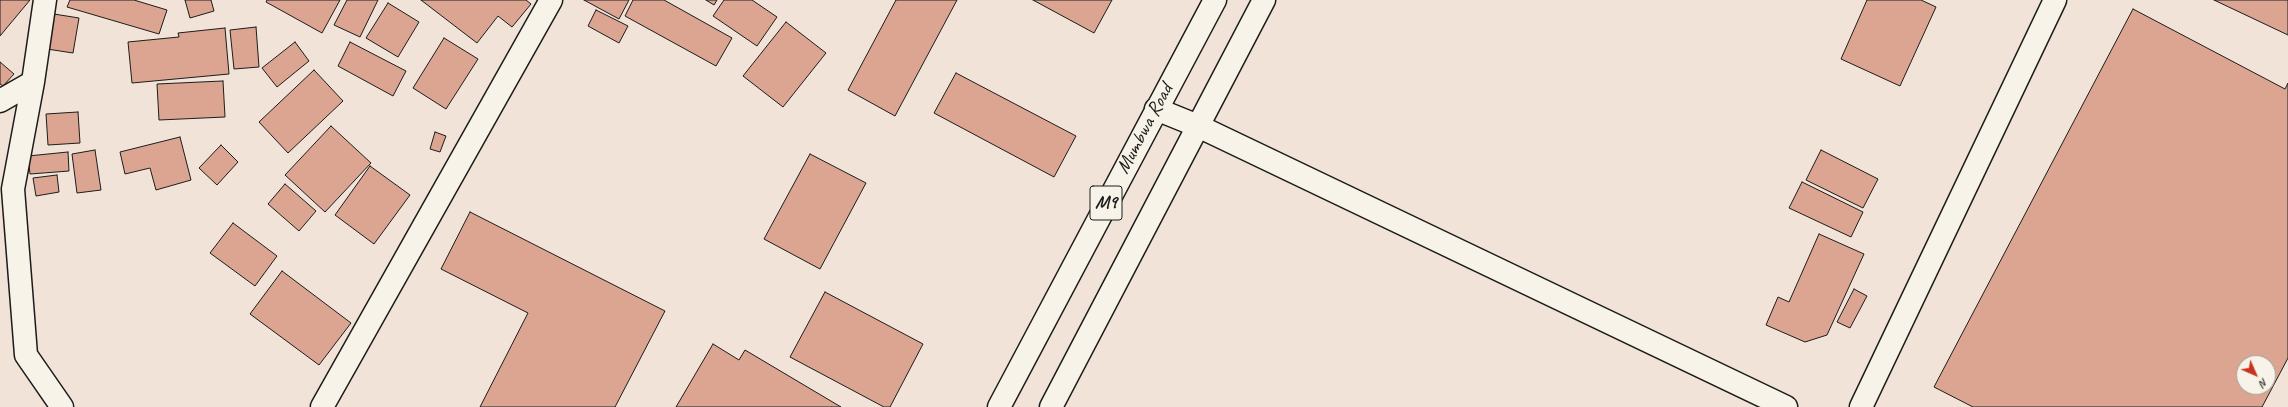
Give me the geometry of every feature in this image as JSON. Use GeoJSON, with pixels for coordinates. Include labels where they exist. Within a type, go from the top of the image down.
{"type":"FeatureCollection","features":[{"type":"Feature","properties":{"kind":"street"},"geometry":{"type":"LineString","coordinates":[[45,0],[33,82],[13,189],[26,356],[62,407]]}},
{"type":"Feature","properties":{"kind":"street"},"geometry":{"type":"LineString","coordinates":[[322,407],[551,0]]}},
{"type":"Feature","properties":{"kind":"street","name":"Mumbwa Road"},"geometry":{"type":"LineString","coordinates":[[999,407],[1215,0]]}},
{"type":"Feature","properties":{"kind":"street","name":"M9"},"geometry":{"type":"LineString","coordinates":[[1051,407],[1264,0]]}},
{"type":"Feature","properties":{"kind":"street"},"geometry":{"type":"LineString","coordinates":[[1861,407],[2055,0]]}},
{"type":"Feature","properties":{"kind":"street"},"geometry":{"type":"LineString","coordinates":[[0,101],[33,82]]}},
{"type":"Feature","properties":{"kind":"street"},"geometry":{"type":"LineString","coordinates":[[1156,109],[1198,126],[1786,407]]}},
{"type":"Feature","properties":{"kind":"building"},"geometry":{"type":"Polygon","coordinates":[[[0,0],[30,0],[0,36],[0,0]]]}},
{"type":"Feature","properties":{"kind":"building"},"geometry":{"type":"Polygon","coordinates":[[[70,0],[134,0],[167,10],[159,34],[67,7],[70,0]]]}},
{"type":"Feature","properties":{"kind":"building"},"geometry":{"type":"Polygon","coordinates":[[[185,0],[211,0],[214,11],[190,18],[185,0]]]}},
{"type":"Feature","properties":{"kind":"building"},"geometry":{"type":"Polygon","coordinates":[[[267,0],[340,0],[322,33],[266,2],[267,0]]]}},
{"type":"Feature","properties":{"kind":"building"},"geometry":{"type":"Polygon","coordinates":[[[347,0],[378,0],[360,37],[334,25],[347,0]]]}},
{"type":"Feature","properties":{"kind":"building"},"geometry":{"type":"Polygon","coordinates":[[[421,0],[526,0],[531,4],[512,27],[498,16],[477,43],[421,0]]]}},
{"type":"Feature","properties":{"kind":"building"},"geometry":{"type":"Polygon","coordinates":[[[584,0],[629,0],[619,19],[584,0]]]}},
{"type":"Feature","properties":{"kind":"building"},"geometry":{"type":"Polygon","coordinates":[[[633,0],[664,0],[732,38],[716,66],[625,16],[633,0]]]}},
{"type":"Feature","properties":{"kind":"building"},"geometry":{"type":"Polygon","coordinates":[[[706,0],[717,0],[714,5],[706,0]]]}},
{"type":"Feature","properties":{"kind":"building"},"geometry":{"type":"Polygon","coordinates":[[[724,0],[752,0],[777,17],[757,46],[713,16],[724,0]]]}},
{"type":"Feature","properties":{"kind":"building"},"geometry":{"type":"Polygon","coordinates":[[[896,0],[957,0],[895,116],[848,90],[896,0]]]}},
{"type":"Feature","properties":{"kind":"building"},"geometry":{"type":"Polygon","coordinates":[[[1033,0],[1112,0],[1094,33],[1033,0]]]}},
{"type":"Feature","properties":{"kind":"building"},"geometry":{"type":"Polygon","coordinates":[[[1867,0],[1921,0],[1936,7],[1900,86],[1841,59],[1867,0]]]}},
{"type":"Feature","properties":{"kind":"building"},"geometry":{"type":"Polygon","coordinates":[[[2214,0],[2288,0],[2288,35],[2214,0]]]}},
{"type":"Feature","properties":{"kind":"building"},"geometry":{"type":"Polygon","coordinates":[[[388,3],[419,22],[398,57],[366,38],[388,3]]]}},
{"type":"Feature","properties":{"kind":"building"},"geometry":{"type":"Polygon","coordinates":[[[2133,9],[2285,89],[2288,83],[2288,358],[2276,381],[2276,355],[2236,355],[2236,395],[2268,395],[2262,407],[1973,407],[1934,387],[2133,9]]]}},
{"type":"Feature","properties":{"kind":"building"},"geometry":{"type":"Polygon","coordinates":[[[596,10],[628,26],[619,43],[588,26],[596,10]]]}},
{"type":"Feature","properties":{"kind":"building"},"geometry":{"type":"Polygon","coordinates":[[[54,14],[79,18],[73,53],[47,49],[54,14]]]}},
{"type":"Feature","properties":{"kind":"building"},"geometry":{"type":"Polygon","coordinates":[[[786,22],[826,53],[783,107],[743,76],[786,22]]]}},
{"type":"Feature","properties":{"kind":"building"},"geometry":{"type":"Polygon","coordinates":[[[256,27],[259,67],[234,69],[230,30],[256,27]]]}},
{"type":"Feature","properties":{"kind":"building"},"geometry":{"type":"Polygon","coordinates":[[[225,28],[229,74],[132,83],[128,42],[179,37],[178,33],[225,28]]]}},
{"type":"Feature","properties":{"kind":"building"},"geometry":{"type":"Polygon","coordinates":[[[444,38],[478,59],[446,109],[413,88],[444,38]]]}},
{"type":"Feature","properties":{"kind":"building"},"geometry":{"type":"Polygon","coordinates":[[[295,42],[309,61],[277,87],[262,68],[295,42]]]}},
{"type":"Feature","properties":{"kind":"building"},"geometry":{"type":"Polygon","coordinates":[[[350,42],[406,71],[393,96],[338,66],[350,42]]]}},
{"type":"Feature","properties":{"kind":"building"},"geometry":{"type":"Polygon","coordinates":[[[0,62],[14,74],[3,86],[0,84],[0,62]]]}},
{"type":"Feature","properties":{"kind":"building"},"geometry":{"type":"Polygon","coordinates":[[[314,70],[343,101],[288,153],[259,122],[314,70]]]}},
{"type":"Feature","properties":{"kind":"building"},"geometry":{"type":"Polygon","coordinates":[[[956,73],[1076,136],[1054,177],[934,113],[956,73]]]}},
{"type":"Feature","properties":{"kind":"building"},"geometry":{"type":"Polygon","coordinates":[[[223,81],[225,117],[159,120],[157,84],[223,81]]]}},
{"type":"Feature","properties":{"kind":"building"},"geometry":{"type":"Polygon","coordinates":[[[78,112],[80,143],[48,145],[46,114],[78,112]]]}},
{"type":"Feature","properties":{"kind":"building"},"geometry":{"type":"Polygon","coordinates":[[[331,126],[371,163],[325,212],[285,175],[331,126]]]}},
{"type":"Feature","properties":{"kind":"building"},"geometry":{"type":"Polygon","coordinates":[[[435,132],[446,136],[440,152],[430,149],[435,132]]]}},
{"type":"Feature","properties":{"kind":"building"},"geometry":{"type":"Polygon","coordinates":[[[180,137],[191,180],[156,190],[150,168],[125,174],[120,152],[180,137]]]}},
{"type":"Feature","properties":{"kind":"building"},"geometry":{"type":"Polygon","coordinates":[[[221,145],[238,162],[217,185],[199,168],[221,145]]]}},
{"type":"Feature","properties":{"kind":"building"},"geometry":{"type":"Polygon","coordinates":[[[95,150],[101,190],[77,193],[72,154],[95,150]]]}},
{"type":"Feature","properties":{"kind":"building"},"geometry":{"type":"Polygon","coordinates":[[[1821,150],[1878,179],[1863,208],[1806,180],[1821,150]]]}},
{"type":"Feature","properties":{"kind":"building"},"geometry":{"type":"Polygon","coordinates":[[[68,152],[69,171],[30,174],[28,156],[68,152]]]}},
{"type":"Feature","properties":{"kind":"building"},"geometry":{"type":"Polygon","coordinates":[[[810,154],[866,183],[820,269],[764,239],[810,154]]]}},
{"type":"Feature","properties":{"kind":"building"},"geometry":{"type":"Polygon","coordinates":[[[370,166],[410,195],[374,244],[335,215],[370,166]]]}},
{"type":"Feature","properties":{"kind":"building"},"geometry":{"type":"Polygon","coordinates":[[[57,175],[59,192],[36,196],[33,178],[57,175]]]}},
{"type":"Feature","properties":{"kind":"building"},"geometry":{"type":"Polygon","coordinates":[[[1802,182],[1863,212],[1851,237],[1789,208],[1802,182]]]}},
{"type":"Feature","properties":{"kind":"building"},"geometry":{"type":"Polygon","coordinates":[[[285,184],[316,211],[299,231],[268,204],[285,184]]]}},
{"type":"Feature","properties":{"kind":"building"},"geometry":{"type":"Polygon","coordinates":[[[470,212],[665,311],[615,407],[480,407],[528,313],[441,269],[470,212]]]}},
{"type":"Feature","properties":{"kind":"building"},"geometry":{"type":"Polygon","coordinates":[[[233,223],[277,256],[255,286],[210,253],[233,223]]]}},
{"type":"Feature","properties":{"kind":"building"},"geometry":{"type":"Polygon","coordinates":[[[1819,234],[1864,254],[1827,335],[1805,342],[1766,325],[1778,297],[1789,302],[1819,234]]]}},
{"type":"Feature","properties":{"kind":"building"},"geometry":{"type":"Polygon","coordinates":[[[282,271],[351,323],[319,365],[250,314],[282,271]]]}},
{"type":"Feature","properties":{"kind":"building"},"geometry":{"type":"Polygon","coordinates":[[[1854,289],[1867,296],[1850,328],[1837,322],[1854,289]]]}},
{"type":"Feature","properties":{"kind":"building"},"geometry":{"type":"Polygon","coordinates":[[[825,292],[923,344],[890,407],[884,407],[790,357],[825,292]]]}},
{"type":"Feature","properties":{"kind":"building"},"geometry":{"type":"Polygon","coordinates":[[[713,344],[739,360],[745,350],[841,407],[676,407],[713,344]]]}}]}
